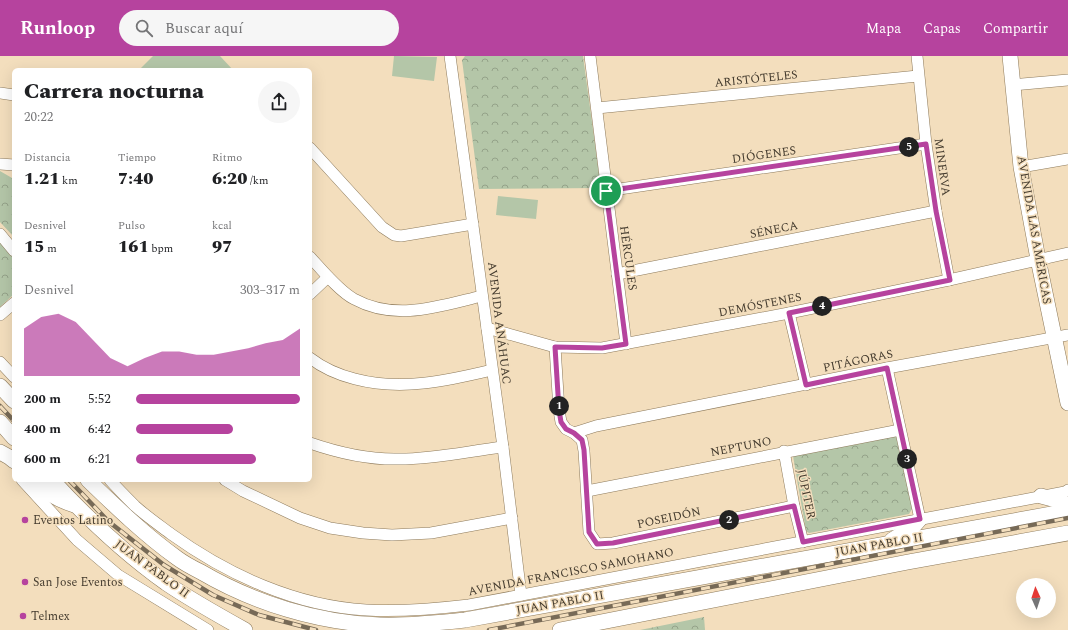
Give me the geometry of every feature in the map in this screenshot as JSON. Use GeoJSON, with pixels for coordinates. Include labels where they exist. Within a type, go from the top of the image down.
{"type":"FeatureCollection","features":[{"type":"Feature","properties":{"kind":"main road","name":"AVENIDA LAS AMÉRICAS"},"geometry":{"type":"LineString","coordinates":[[1010,56],[1021,167],[1038,259],[1061,336],[1068,403]]}},
{"type":"Feature","properties":{"kind":"main road"},"geometry":{"type":"LineString","coordinates":[[0,386],[12,399]]}},
{"type":"Feature","properties":{"kind":"main road"},"geometry":{"type":"LineString","coordinates":[[0,422],[12,436]]}},
{"type":"Feature","properties":{"kind":"main road"},"geometry":{"type":"LineString","coordinates":[[0,452],[12,460]]}},
{"type":"Feature","properties":{"kind":"main road"},"geometry":{"type":"LineString","coordinates":[[35,482],[45,492],[54,498],[75,506]]}},
{"type":"Feature","properties":{"kind":"main road","name":"JUAN PABLO II"},"geometry":{"type":"LineString","coordinates":[[54,482],[75,506],[132,558],[167,583],[245,630]]}},
{"type":"Feature","properties":{"kind":"main road","name":"JUAN PABLO II"},"geometry":{"type":"LineString","coordinates":[[90,482],[146,535],[179,559],[219,583],[296,612],[336,620],[379,625],[423,624],[465,620],[1068,511]]}},
{"type":"Feature","properties":{"kind":"main road"},"geometry":{"type":"LineString","coordinates":[[1041,496],[1068,505]]}},
{"type":"Feature","properties":{"kind":"main road"},"geometry":{"type":"LineString","coordinates":[[882,545],[909,530],[920,519]]}},
{"type":"Feature","properties":{"kind":"main road","name":"JUAN PABLO II"},"geometry":{"type":"LineString","coordinates":[[560,630],[908,562],[1068,533]]}},
{"type":"Feature","properties":{"kind":"street","name":"AVENIDA ANÁHUAC"},"geometry":{"type":"LineString","coordinates":[[450,56],[503,447],[521,595]]}},
{"type":"Feature","properties":{"kind":"street","name":"HÉRCULES"},"geometry":{"type":"LineString","coordinates":[[590,56],[626,344]]}},
{"type":"Feature","properties":{"kind":"street","name":"MINERVA"},"geometry":{"type":"LineString","coordinates":[[917,56],[926,144],[936,211],[950,280]]}},
{"type":"Feature","properties":{"kind":"street","name":"ARISTÓTELES"},"geometry":{"type":"LineString","coordinates":[[596,108],[918,76]]}},
{"type":"Feature","properties":{"kind":"street"},"geometry":{"type":"LineString","coordinates":[[1012,85],[1068,80]]}},
{"type":"Feature","properties":{"kind":"street"},"geometry":{"type":"LineString","coordinates":[[0,93],[12,95]]}},
{"type":"Feature","properties":{"kind":"street","name":"DIÓGENES"},"geometry":{"type":"LineString","coordinates":[[606,191],[926,144]]}},
{"type":"Feature","properties":{"kind":"street"},"geometry":{"type":"LineString","coordinates":[[312,150],[382,227],[394,235],[408,235],[473,224]]}},
{"type":"Feature","properties":{"kind":"street"},"geometry":{"type":"LineString","coordinates":[[1021,167],[1068,159]]}},
{"type":"Feature","properties":{"kind":"street"},"geometry":{"type":"LineString","coordinates":[[0,164],[12,165]]}},
{"type":"Feature","properties":{"kind":"street","name":"SÉNECA"},"geometry":{"type":"LineString","coordinates":[[617,274],[936,211]]}},
{"type":"Feature","properties":{"kind":"street"},"geometry":{"type":"LineString","coordinates":[[0,234],[12,249]]}},
{"type":"Feature","properties":{"kind":"street","name":"DEMÓSTENES"},"geometry":{"type":"LineString","coordinates":[[487,328],[555,347],[602,348],[789,313],[950,280],[1068,253]]}},
{"type":"Feature","properties":{"kind":"street"},"geometry":{"type":"LineString","coordinates":[[312,259],[328,277],[354,299],[373,307],[394,311],[417,311],[482,296]]}},
{"type":"Feature","properties":{"kind":"street"},"geometry":{"type":"LineString","coordinates":[[312,292],[328,277]]}},
{"type":"Feature","properties":{"kind":"street"},"geometry":{"type":"LineString","coordinates":[[0,315],[12,305]]}},
{"type":"Feature","properties":{"kind":"street"},"geometry":{"type":"LineString","coordinates":[[789,313],[806,385]]}},
{"type":"Feature","properties":{"kind":"street","name":"PITÁGORAS"},"geometry":{"type":"LineString","coordinates":[[574,433],[602,425],[887,368],[1061,336]]}},
{"type":"Feature","properties":{"kind":"street"},"geometry":{"type":"LineString","coordinates":[[555,347],[561,422],[566,429],[574,433],[582,440],[587,491]]}},
{"type":"Feature","properties":{"kind":"street"},"geometry":{"type":"LineString","coordinates":[[312,359],[339,374],[369,382],[396,385],[423,384],[452,380],[492,370]]}},
{"type":"Feature","properties":{"kind":"street"},"geometry":{"type":"LineString","coordinates":[[0,362],[12,375]]}},
{"type":"Feature","properties":{"kind":"street"},"geometry":{"type":"LineString","coordinates":[[887,368],[920,519]]}},
{"type":"Feature","properties":{"kind":"street","name":"NEPTUNO"},"geometry":{"type":"LineString","coordinates":[[587,491],[784,451],[900,430]]}},
{"type":"Feature","properties":{"kind":"street"},"geometry":{"type":"LineString","coordinates":[[312,444],[336,452],[366,458],[400,459],[437,456],[503,447]]}},
{"type":"Feature","properties":{"kind":"street","name":"JÚPITER"},"geometry":{"type":"LineString","coordinates":[[784,451],[794,506],[803,542]]}},
{"type":"Feature","properties":{"kind":"street"},"geometry":{"type":"LineString","coordinates":[[0,452],[12,467]]}},
{"type":"Feature","properties":{"kind":"street"},"geometry":{"type":"LineString","coordinates":[[24,482],[77,540],[118,575],[208,630]]}},
{"type":"Feature","properties":{"kind":"street","name":"AVENIDA FRANCISCO SAMOHANO"},"geometry":{"type":"LineString","coordinates":[[112,482],[136,507],[159,525],[209,559],[270,589],[302,599],[342,608],[391,611],[469,605],[1065,492],[1068,490]]}},
{"type":"Feature","properties":{"kind":"street"},"geometry":{"type":"LineString","coordinates":[[227,482],[255,498],[300,518],[330,528],[363,533],[392,535],[431,533],[512,518]]}},
{"type":"Feature","properties":{"kind":"street","name":"POSEIDÓN"},"geometry":{"type":"LineString","coordinates":[[587,491],[589,532],[597,544],[613,543],[794,506]]}},
{"type":"Feature","properties":{"kind":"green space"},"geometry":{"type":"Polygon","coordinates":[[[153,56],[220,56],[231,68],[141,68],[153,56]]]}},
{"type":"Feature","properties":{"kind":"green space"},"geometry":{"type":"Polygon","coordinates":[[[394,56],[437,57],[434,81],[392,76],[394,56]]]}},
{"type":"Feature","properties":{"kind":"green space"},"geometry":{"type":"Polygon","coordinates":[[[465,56],[583,56],[601,188],[479,189],[462,60],[465,56]]]}},
{"type":"Feature","properties":{"kind":"green space"},"geometry":{"type":"Polygon","coordinates":[[[0,171],[12,178],[12,235],[0,222],[0,171]]]}},
{"type":"Feature","properties":{"kind":"green space"},"geometry":{"type":"Polygon","coordinates":[[[498,196],[538,200],[536,219],[496,215],[498,196]]]}},
{"type":"Feature","properties":{"kind":"green space"},"geometry":{"type":"Polygon","coordinates":[[[0,241],[12,255],[12,296],[0,307],[0,241]]]}},
{"type":"Feature","properties":{"kind":"green space"},"geometry":{"type":"Polygon","coordinates":[[[897,434],[912,509],[909,514],[809,533],[806,531],[793,456],[897,434]]]}},
{"type":"Feature","properties":{"kind":"green space"},"geometry":{"type":"Polygon","coordinates":[[[704,617],[705,630],[640,630],[704,617]]]}},
{"type":"Feature","properties":{"kind":"railway"},"geometry":{"type":"LineString","coordinates":[[0,406],[12,419]]}},
{"type":"Feature","properties":{"kind":"railway"},"geometry":{"type":"LineString","coordinates":[[71,482],[108,521],[164,565],[213,595],[259,615],[316,630]]}},
{"type":"Feature","properties":{"kind":"railway"},"geometry":{"type":"LineString","coordinates":[[489,630],[1068,518]]}},
{"type":"Feature","properties":{"kind":"place","name":"Eventos Latino"},"geometry":{"type":"Point","coordinates":[25,520]}},
{"type":"Feature","properties":{"kind":"place","name":"San Jose Eventos"},"geometry":{"type":"Point","coordinates":[25,582]}},
{"type":"Feature","properties":{"kind":"place","name":"Telmex"},"geometry":{"type":"Point","coordinates":[23,616]}},
{"type":"Feature","properties":{"kind":"route"},"geometry":{"type":"LineString","coordinates":[[926,144],[936,211],[950,280],[789,313],[806,385],[887,368],[920,519],[803,542],[794,506],[613,543],[597,544],[589,532],[584,450],[582,440],[574,433],[566,429],[561,422],[555,347],[602,348],[626,344],[606,191],[926,144]]}}]}
